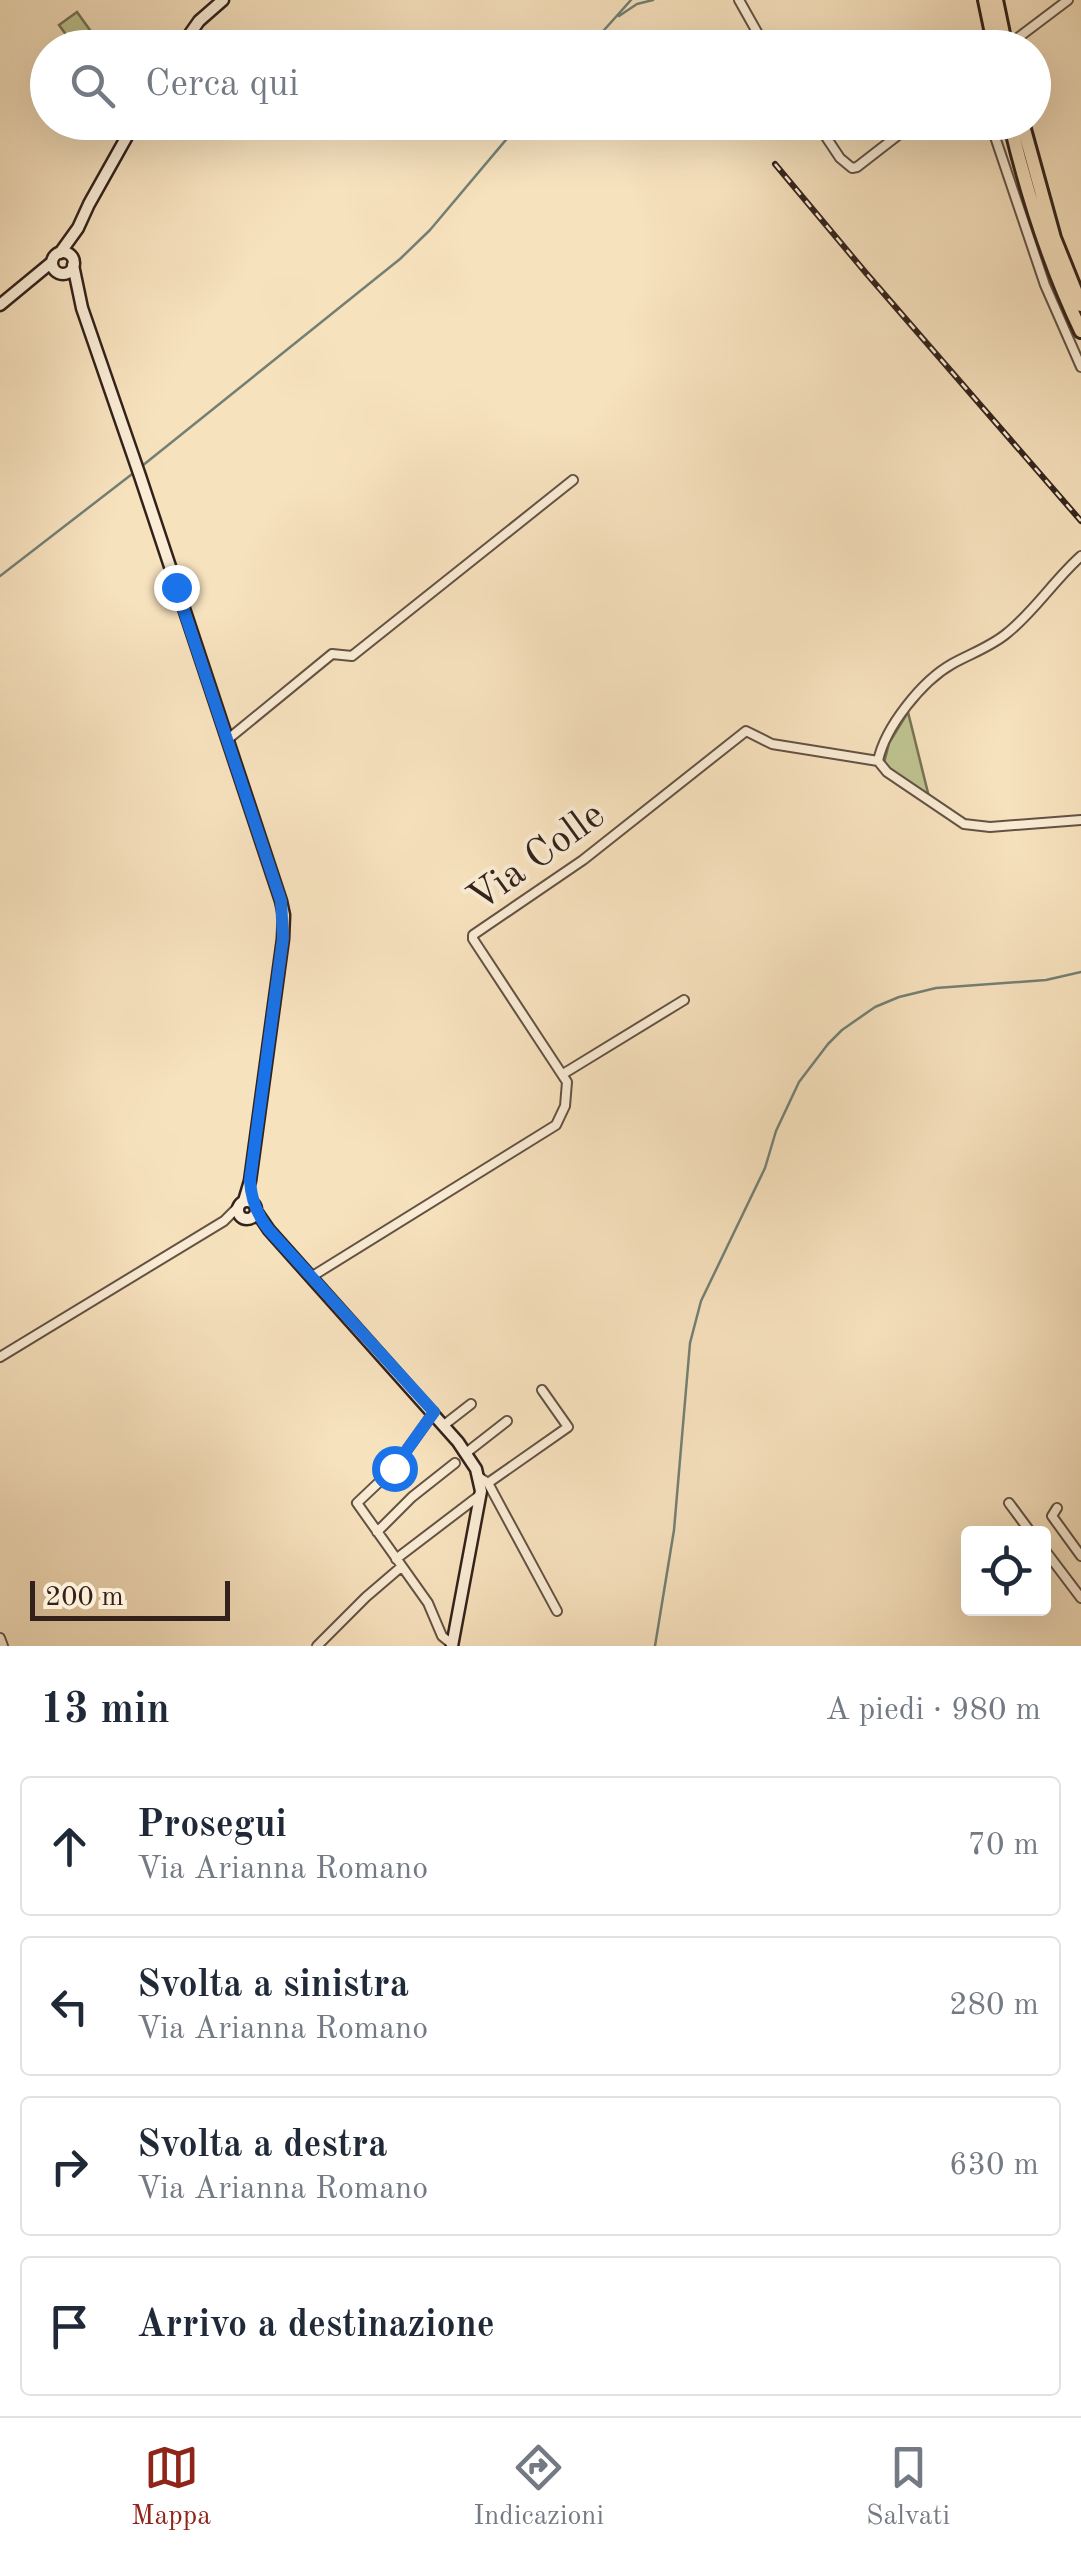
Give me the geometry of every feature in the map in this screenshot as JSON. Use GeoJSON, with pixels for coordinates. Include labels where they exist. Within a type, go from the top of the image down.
{"type":"FeatureCollection","features":[{"type":"Feature","properties":{"kind":"highway"},"geometry":{"type":"LineString","coordinates":[[985,0],[991,30]]}},
{"type":"Feature","properties":{"kind":"highway"},"geometry":{"type":"LineString","coordinates":[[996,0],[1005,30]]}},
{"type":"Feature","properties":{"kind":"highway"},"geometry":{"type":"LineString","coordinates":[[1014,140],[1044,243],[1081,331]]}},
{"type":"Feature","properties":{"kind":"highway"},"geometry":{"type":"LineString","coordinates":[[1027,140],[1054,238],[1081,305]]}},
{"type":"Feature","properties":{"kind":"street"},"geometry":{"type":"LineString","coordinates":[[193,30],[223,0]]}},
{"type":"Feature","properties":{"kind":"street"},"geometry":{"type":"LineString","coordinates":[[739,0],[756,30]]}},
{"type":"Feature","properties":{"kind":"street"},"geometry":{"type":"LineString","coordinates":[[1029,30],[1068,0]]}},
{"type":"Feature","properties":{"kind":"street"},"geometry":{"type":"LineString","coordinates":[[34,278],[70,271],[78,228],[88,204],[125,140]]}},
{"type":"Feature","properties":{"kind":"street"},"geometry":{"type":"LineString","coordinates":[[828,140],[852,168],[890,140]]}},
{"type":"Feature","properties":{"kind":"street"},"geometry":{"type":"LineString","coordinates":[[996,140],[1045,285],[1081,367]]}},
{"type":"Feature","properties":{"kind":"street"},"geometry":{"type":"LineString","coordinates":[[0,305],[56,257],[78,228]]}},
{"type":"Feature","properties":{"kind":"street"},"geometry":{"type":"LineString","coordinates":[[56,257],[70,255],[73,263],[82,308],[281,901],[283,938],[247,1210]]}},
{"type":"Feature","properties":{"kind":"street"},"geometry":{"type":"LineString","coordinates":[[56,257],[53,268],[77,287]]}},
{"type":"Feature","properties":{"kind":"street"},"geometry":{"type":"LineString","coordinates":[[227,740],[332,654],[352,656],[574,480]]}},
{"type":"Feature","properties":{"kind":"street"},"geometry":{"type":"LineString","coordinates":[[878,761],[895,725],[928,682],[1006,634],[1081,556]]}},
{"type":"Feature","properties":{"kind":"street","name":"Via Colle"},"geometry":{"type":"LineString","coordinates":[[564,1074],[473,940],[474,932],[583,860],[746,731],[772,744],[878,761],[887,772],[964,824],[990,827],[1081,820]]}},
{"type":"Feature","properties":{"kind":"street"},"geometry":{"type":"LineString","coordinates":[[311,1277],[556,1125],[567,1096],[564,1074],[684,1000]]}},
{"type":"Feature","properties":{"kind":"street"},"geometry":{"type":"LineString","coordinates":[[247,1210],[434,1412],[466,1453],[557,1612]]}},
{"type":"Feature","properties":{"kind":"street"},"geometry":{"type":"LineString","coordinates":[[0,1357],[247,1210]]}},
{"type":"Feature","properties":{"kind":"street"},"geometry":{"type":"LineString","coordinates":[[452,1645],[483,1480],[568,1426],[542,1390]]}},
{"type":"Feature","properties":{"kind":"street"},"geometry":{"type":"LineString","coordinates":[[444,1425],[472,1404]]}},
{"type":"Feature","properties":{"kind":"street"},"geometry":{"type":"LineString","coordinates":[[434,1412],[394,1468],[357,1504],[428,1603],[442,1636],[452,1645]]}},
{"type":"Feature","properties":{"kind":"street"},"geometry":{"type":"LineString","coordinates":[[466,1453],[507,1421]]}},
{"type":"Feature","properties":{"kind":"street"},"geometry":{"type":"LineString","coordinates":[[377,1532],[412,1497],[455,1463]]}},
{"type":"Feature","properties":{"kind":"street"},"geometry":{"type":"LineString","coordinates":[[317,1646],[398,1563],[480,1494]]}},
{"type":"Feature","properties":{"kind":"street"},"geometry":{"type":"LineString","coordinates":[[1009,1503],[1026,1526]]}},
{"type":"Feature","properties":{"kind":"street"},"geometry":{"type":"LineString","coordinates":[[1058,1508],[1052,1516],[1081,1556]]}},
{"type":"Feature","properties":{"kind":"street"},"geometry":{"type":"LineString","coordinates":[[1051,1558],[1081,1598]]}},
{"type":"Feature","properties":{"kind":"street"},"geometry":{"type":"LineString","coordinates":[[0,1638],[3,1646]]}},
{"type":"Feature","properties":{"kind":"green space"},"geometry":{"type":"Polygon","coordinates":[[[77,12],[90,30],[63,30],[59,25],[77,12]]]}},
{"type":"Feature","properties":{"kind":"green space"},"geometry":{"type":"Polygon","coordinates":[[[908,712],[929,797],[884,763],[889,743],[908,712]]]}},
{"type":"Feature","properties":{"kind":"waterway"},"geometry":{"type":"LineString","coordinates":[[604,30],[631,0]]}},
{"type":"Feature","properties":{"kind":"waterway"},"geometry":{"type":"LineString","coordinates":[[619,16],[637,4],[653,0]]}},
{"type":"Feature","properties":{"kind":"waterway"},"geometry":{"type":"LineString","coordinates":[[142,466],[400,259],[430,230],[506,140]]}},
{"type":"Feature","properties":{"kind":"waterway"},"geometry":{"type":"LineString","coordinates":[[0,576],[136,471]]}},
{"type":"Feature","properties":{"kind":"waterway"},"geometry":{"type":"LineString","coordinates":[[655,1646],[674,1530],[690,1343],[701,1301],[765,1168],[776,1131],[799,1082],[842,1030],[875,1007],[899,997],[936,988],[1046,980],[1081,972]]}},
{"type":"Feature","properties":{"kind":"railway"},"geometry":{"type":"LineString","coordinates":[[775,164],[1081,521]]}},
{"type":"Feature","properties":{"kind":"route"},"geometry":{"type":"LineString","coordinates":[[176,587],[284,916],[250,1180],[252,1197],[269,1230],[434,1412],[394,1468]]}}]}
